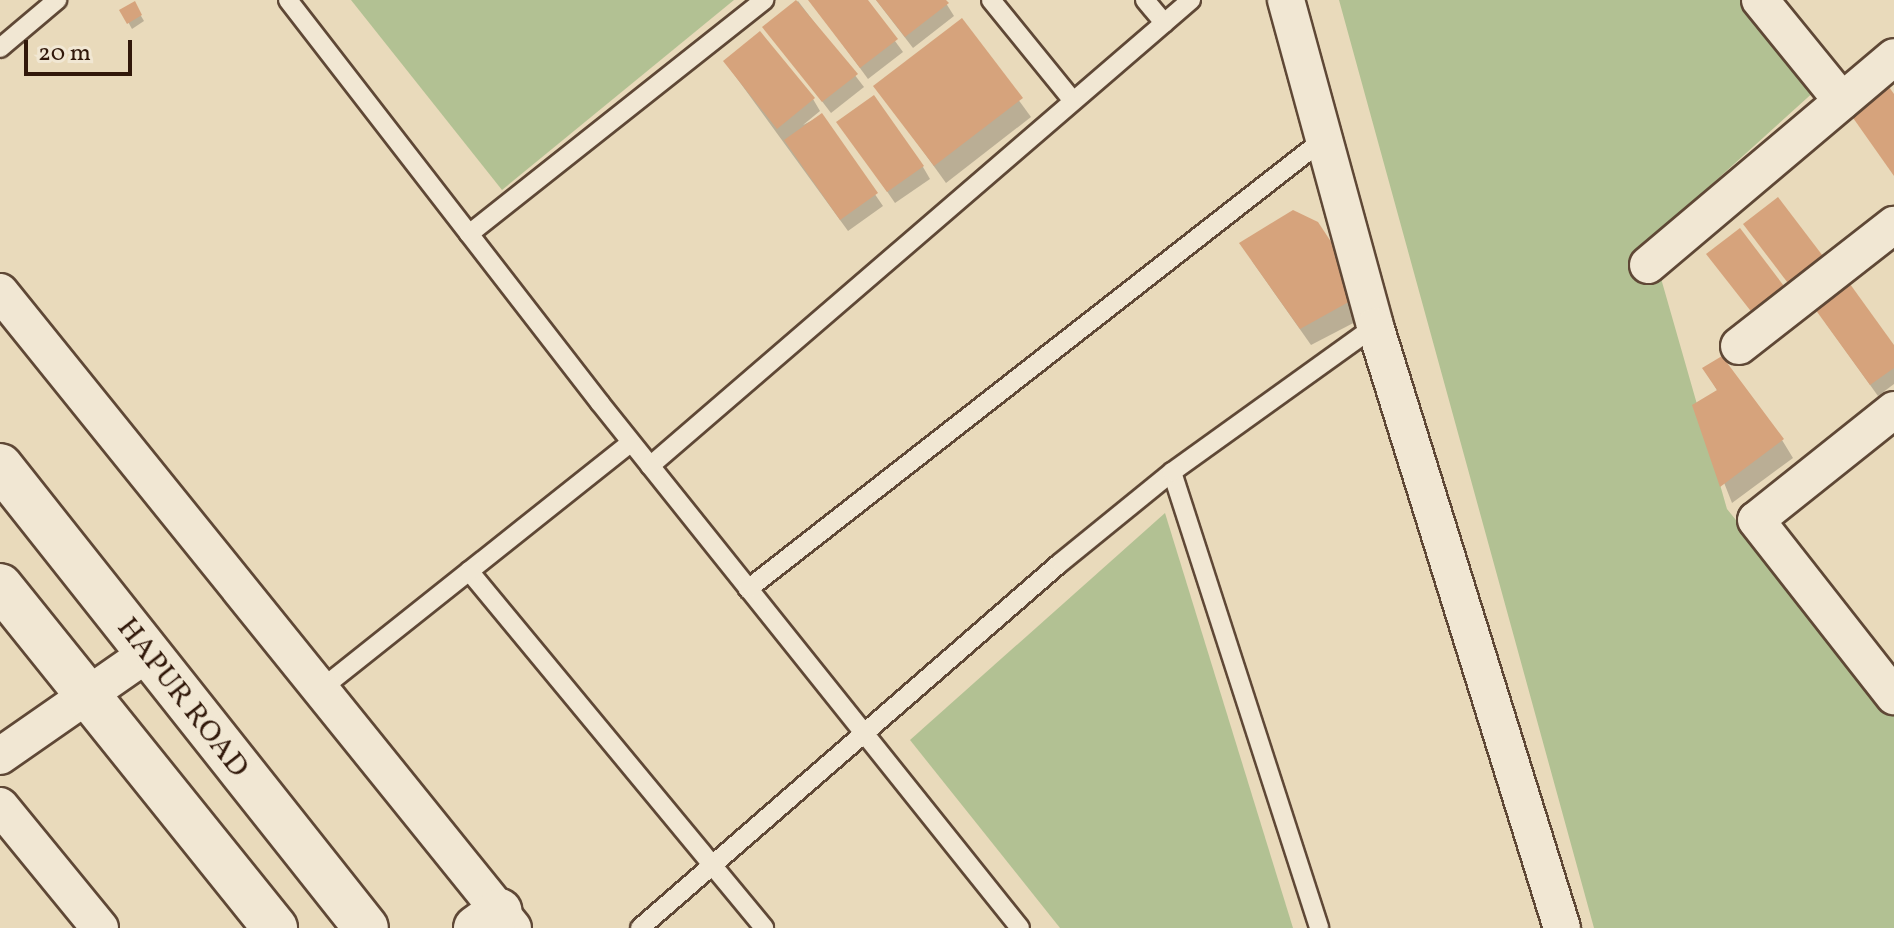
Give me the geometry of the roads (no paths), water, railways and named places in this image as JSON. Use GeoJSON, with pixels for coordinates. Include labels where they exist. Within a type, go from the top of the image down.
{"type":"FeatureCollection","features":[{"type":"Feature","properties":{"kind":"main road","name":"HAPUR ROAD"},"geometry":{"type":"LineString","coordinates":[[0,466],[366,928]]}},
{"type":"Feature","properties":{"kind":"main road"},"geometry":{"type":"LineString","coordinates":[[0,586],[275,928]]}},
{"type":"Feature","properties":{"kind":"street"},"geometry":{"type":"LineString","coordinates":[[1286,0],[1375,326],[1562,928]]}},
{"type":"Feature","properties":{"kind":"street"},"geometry":{"type":"LineString","coordinates":[[1760,0],[1842,101]]}},
{"type":"Feature","properties":{"kind":"street"},"geometry":{"type":"LineString","coordinates":[[1648,265],[1894,57]]}},
{"type":"Feature","properties":{"kind":"street"},"geometry":{"type":"LineString","coordinates":[[1739,346],[1894,225]]}},
{"type":"Feature","properties":{"kind":"street"},"geometry":{"type":"LineString","coordinates":[[0,292],[321,689],[496,922]]}},
{"type":"Feature","properties":{"kind":"street"},"geometry":{"type":"LineString","coordinates":[[1891,420],[1756,520],[1894,696]]}},
{"type":"Feature","properties":{"kind":"street"},"geometry":{"type":"LineString","coordinates":[[14,746],[147,654]]}},
{"type":"Feature","properties":{"kind":"street"},"geometry":{"type":"LineString","coordinates":[[0,806],[100,928]]}},
{"type":"Feature","properties":{"kind":"lane"},"geometry":{"type":"LineString","coordinates":[[0,48],[57,0]]}},
{"type":"Feature","properties":{"kind":"lane"},"geometry":{"type":"LineString","coordinates":[[288,0],[631,442],[1020,928]]}},
{"type":"Feature","properties":{"kind":"lane"},"geometry":{"type":"LineString","coordinates":[[469,234],[764,0]]}},
{"type":"Feature","properties":{"kind":"lane"},"geometry":{"type":"LineString","coordinates":[[991,0],[1073,101]]}},
{"type":"Feature","properties":{"kind":"lane"},"geometry":{"type":"LineString","coordinates":[[1145,0],[1164,23]]}},
{"type":"Feature","properties":{"kind":"lane"},"geometry":{"type":"LineString","coordinates":[[650,466],[1191,0]]}},
{"type":"Feature","properties":{"kind":"lane"},"geometry":{"type":"LineString","coordinates":[[748,589],[1324,139]]}},
{"type":"Feature","properties":{"kind":"lane"},"geometry":{"type":"LineString","coordinates":[[640,928],[866,735],[1060,563],[1172,472],[1375,326]]}},
{"type":"Feature","properties":{"kind":"lane"},"geometry":{"type":"LineString","coordinates":[[321,689],[631,442]]}},
{"type":"Feature","properties":{"kind":"lane"},"geometry":{"type":"LineString","coordinates":[[1172,472],[1319,928]]}},
{"type":"Feature","properties":{"kind":"lane"},"geometry":{"type":"LineString","coordinates":[[469,571],[764,928]]}}]}
